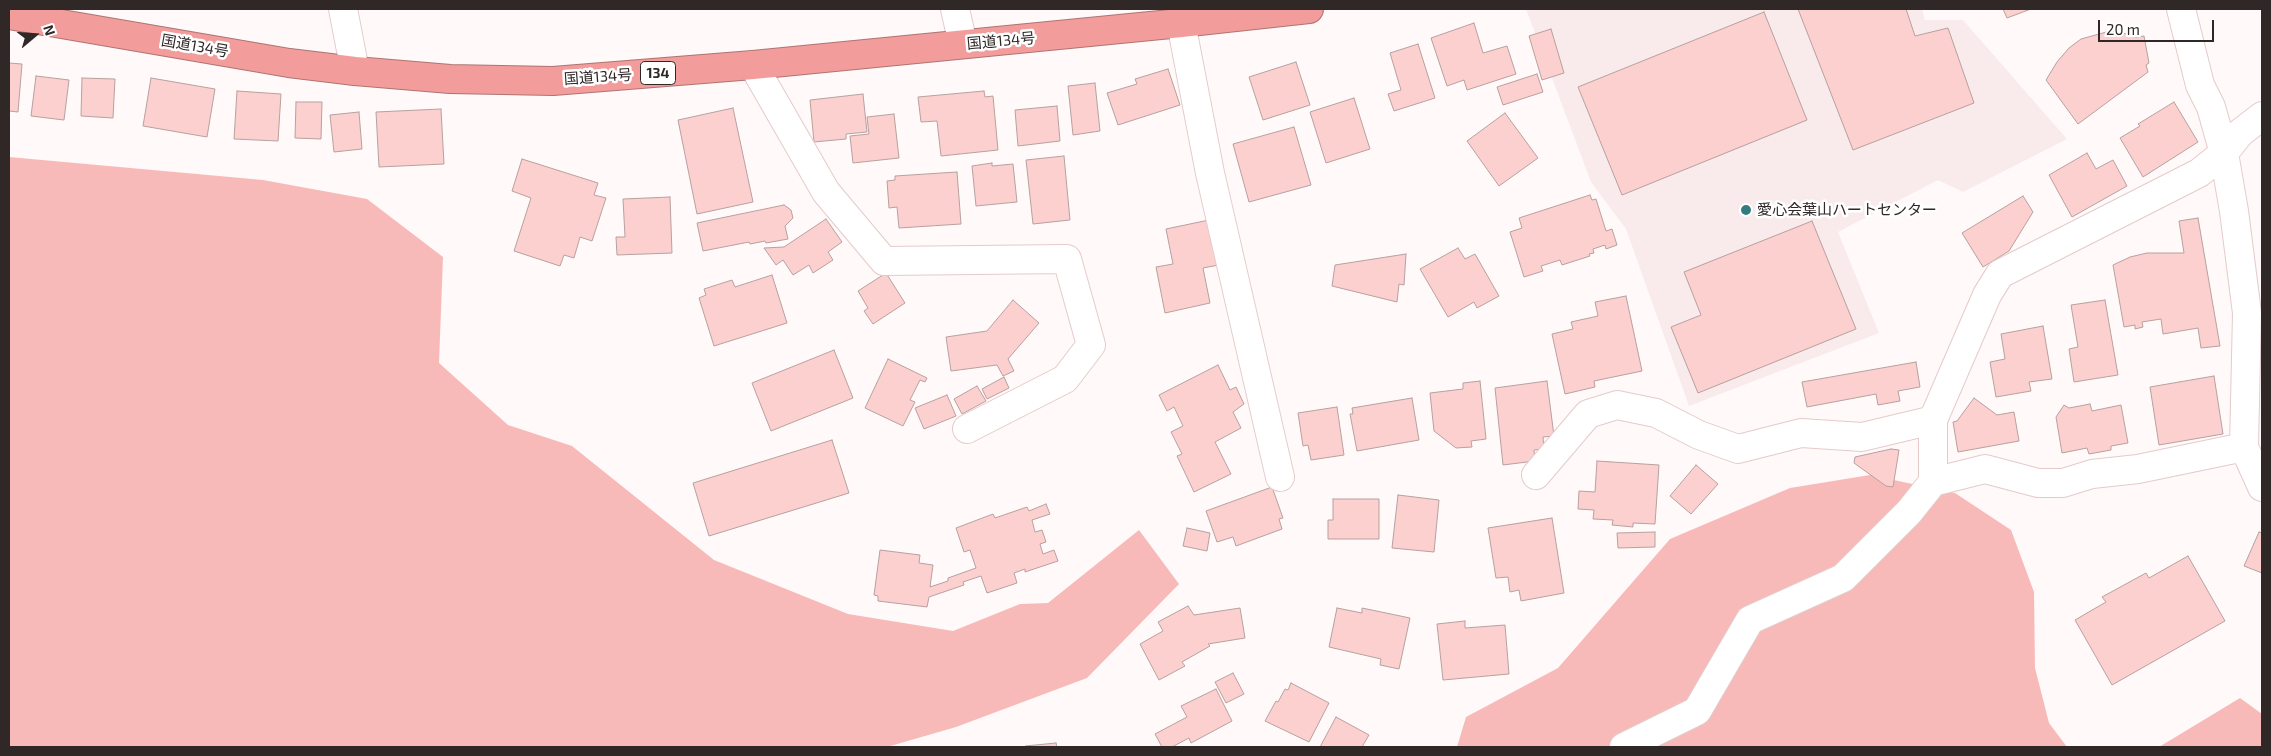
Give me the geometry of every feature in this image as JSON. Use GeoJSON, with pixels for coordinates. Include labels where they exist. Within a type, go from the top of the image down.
{"type":"FeatureCollection","features":[{"type":"Feature","properties":{"kind":"highway","name":"国道134号"},"geometry":{"type":"LineString","coordinates":[[9,14],[288,63],[450,79],[553,81],[753,65],[1181,23],[1294,10]]}},
{"type":"Feature","properties":{"kind":"street"},"geometry":{"type":"LineString","coordinates":[[343,9],[356,71]]}},
{"type":"Feature","properties":{"kind":"street"},"geometry":{"type":"LineString","coordinates":[[956,9],[963,44]]}},
{"type":"Feature","properties":{"kind":"street"},"geometry":{"type":"LineString","coordinates":[[2181,9],[2200,85],[2211,107],[2224,153],[2234,210],[2247,313],[2244,447],[2262,487]]}},
{"type":"Feature","properties":{"kind":"street"},"geometry":{"type":"LineString","coordinates":[[1181,23],[1210,172],[1280,477]]}},
{"type":"Feature","properties":{"kind":"street"},"geometry":{"type":"LineString","coordinates":[[753,65],[826,192],[884,261],[1067,260],[1091,345],[1065,379],[967,429]]}},
{"type":"Feature","properties":{"kind":"street"},"geometry":{"type":"LineString","coordinates":[[1933,482],[1933,420],[1987,295],[2000,274],[2199,173],[2224,153],[2240,133],[2262,116]]}},
{"type":"Feature","properties":{"kind":"street"},"geometry":{"type":"LineString","coordinates":[[1536,475],[1588,414],[1617,405],[1656,413],[1699,436],[1738,449],[1801,433],[1862,438],[1933,420]]}},
{"type":"Feature","properties":{"kind":"street"},"geometry":{"type":"LineString","coordinates":[[1624,747],[1697,711],[1750,620],[1843,578],[1909,512],[1933,482],[1985,469],[2038,484],[2063,483],[2092,474],[2138,469],[2244,447]]}},
{"type":"Feature","properties":{"kind":"shaded area","name":"愛心会葉山ハートセンター"},"geometry":{"type":"Polygon","coordinates":[[[1526,9],[1922,9],[1925,20],[1963,20],[2067,139],[1963,192],[1938,180],[1838,232],[1879,333],[1689,406],[1626,229],[1591,182],[1526,9]]]}},
{"type":"Feature","properties":{"kind":"shaded area"},"geometry":{"type":"Polygon","coordinates":[[[9,157],[263,180],[367,199],[443,257],[439,363],[508,425],[572,446],[714,560],[848,614],[953,631],[1020,604],[1048,603],[1139,530],[1179,584],[1087,678],[956,727],[887,747],[9,747],[9,157]]]}},
{"type":"Feature","properties":{"kind":"shaded area"},"geometry":{"type":"Polygon","coordinates":[[[1870,475],[1955,493],[2011,530],[2034,592],[2035,668],[2049,723],[2067,747],[1457,747],[1466,717],[1558,668],[1670,539],[1790,488],[1870,475]]]}},
{"type":"Feature","properties":{"kind":"shaded area"},"geometry":{"type":"Polygon","coordinates":[[[2240,698],[2262,714],[2262,747],[2159,747],[2240,698]]]}},
{"type":"Feature","properties":{"kind":"building"},"geometry":{"type":"Polygon","coordinates":[[[1798,9],[1906,9],[1915,36],[1948,28],[1974,103],[1853,150],[1798,9]]]}},
{"type":"Feature","properties":{"kind":"building"},"geometry":{"type":"Polygon","coordinates":[[[2003,9],[2031,9],[2007,18],[2003,9]]]}},
{"type":"Feature","properties":{"kind":"building"},"geometry":{"type":"Polygon","coordinates":[[[1764,12],[1807,120],[1622,195],[1578,87],[1764,12]]]}},
{"type":"Feature","properties":{"kind":"building"},"geometry":{"type":"Polygon","coordinates":[[[1474,23],[1483,53],[1507,46],[1516,74],[1467,90],[1464,80],[1447,86],[1431,38],[1474,23]]]}},
{"type":"Feature","properties":{"kind":"building"},"geometry":{"type":"Polygon","coordinates":[[[1551,29],[1564,73],[1542,80],[1529,36],[1551,29]]]}},
{"type":"Feature","properties":{"kind":"building"},"geometry":{"type":"Polygon","coordinates":[[[2110,31],[2136,37],[2144,36],[2149,63],[2146,65],[2148,72],[2078,124],[2046,80],[2057,62],[2069,48],[2081,39],[2110,31]]]}},
{"type":"Feature","properties":{"kind":"building"},"geometry":{"type":"Polygon","coordinates":[[[1418,44],[1435,98],[1394,111],[1388,94],[1401,90],[1390,53],[1418,44]]]}},
{"type":"Feature","properties":{"kind":"building"},"geometry":{"type":"Polygon","coordinates":[[[1296,62],[1310,105],[1263,120],[1249,77],[1296,62]]]}},
{"type":"Feature","properties":{"kind":"building"},"geometry":{"type":"Polygon","coordinates":[[[9,63],[22,64],[18,112],[9,111],[9,63]]]}},
{"type":"Feature","properties":{"kind":"building"},"geometry":{"type":"Polygon","coordinates":[[[1168,69],[1180,105],[1118,125],[1107,93],[1137,84],[1135,79],[1168,69]]]}},
{"type":"Feature","properties":{"kind":"building"},"geometry":{"type":"Polygon","coordinates":[[[1537,74],[1543,92],[1503,105],[1497,87],[1537,74]]]}},
{"type":"Feature","properties":{"kind":"building"},"geometry":{"type":"Polygon","coordinates":[[[36,76],[69,80],[64,120],[31,116],[36,76]]]}},
{"type":"Feature","properties":{"kind":"building"},"geometry":{"type":"Polygon","coordinates":[[[82,78],[115,79],[113,118],[81,116],[82,78]]]}},
{"type":"Feature","properties":{"kind":"building"},"geometry":{"type":"Polygon","coordinates":[[[151,78],[215,89],[207,137],[143,126],[151,78]]]}},
{"type":"Feature","properties":{"kind":"building"},"geometry":{"type":"Polygon","coordinates":[[[1095,83],[1100,131],[1073,135],[1068,86],[1095,83]]]}},
{"type":"Feature","properties":{"kind":"building"},"geometry":{"type":"Polygon","coordinates":[[[237,91],[281,94],[278,141],[234,139],[237,91]]]}},
{"type":"Feature","properties":{"kind":"building"},"geometry":{"type":"Polygon","coordinates":[[[984,91],[985,97],[993,96],[998,150],[941,156],[937,121],[921,122],[918,97],[984,91]]]}},
{"type":"Feature","properties":{"kind":"building"},"geometry":{"type":"Polygon","coordinates":[[[863,94],[867,132],[846,134],[846,139],[814,142],[810,100],[863,94]]]}},
{"type":"Feature","properties":{"kind":"building"},"geometry":{"type":"Polygon","coordinates":[[[1354,98],[1370,149],[1326,163],[1310,112],[1354,98]]]}},
{"type":"Feature","properties":{"kind":"building"},"geometry":{"type":"Polygon","coordinates":[[[296,102],[322,102],[321,139],[295,138],[296,102]]]}},
{"type":"Feature","properties":{"kind":"building"},"geometry":{"type":"Polygon","coordinates":[[[2174,102],[2198,142],[2143,177],[2120,138],[2140,126],[2138,124],[2174,102]]]}},
{"type":"Feature","properties":{"kind":"building"},"geometry":{"type":"Polygon","coordinates":[[[1057,106],[1060,141],[1018,146],[1015,110],[1057,106]]]}},
{"type":"Feature","properties":{"kind":"building"},"geometry":{"type":"Polygon","coordinates":[[[733,108],[753,202],[697,214],[678,120],[733,108]]]}},
{"type":"Feature","properties":{"kind":"building"},"geometry":{"type":"Polygon","coordinates":[[[441,109],[444,164],[379,167],[376,112],[441,109]]]}},
{"type":"Feature","properties":{"kind":"building"},"geometry":{"type":"Polygon","coordinates":[[[359,112],[362,149],[334,152],[330,115],[359,112]]]}},
{"type":"Feature","properties":{"kind":"building"},"geometry":{"type":"Polygon","coordinates":[[[1505,113],[1538,158],[1499,186],[1467,141],[1505,113]]]}},
{"type":"Feature","properties":{"kind":"building"},"geometry":{"type":"Polygon","coordinates":[[[894,114],[899,158],[853,163],[850,136],[869,134],[867,117],[894,114]]]}},
{"type":"Feature","properties":{"kind":"building"},"geometry":{"type":"Polygon","coordinates":[[[1294,127],[1311,185],[1249,202],[1233,144],[1294,127]]]}},
{"type":"Feature","properties":{"kind":"building"},"geometry":{"type":"Polygon","coordinates":[[[2087,153],[2096,169],[2113,160],[2127,186],[2072,217],[2049,175],[2087,153]]]}},
{"type":"Feature","properties":{"kind":"building"},"geometry":{"type":"Polygon","coordinates":[[[1064,156],[1070,220],[1033,224],[1026,160],[1064,156]]]}},
{"type":"Feature","properties":{"kind":"building"},"geometry":{"type":"Polygon","coordinates":[[[522,159],[598,183],[594,195],[606,198],[592,241],[580,237],[574,258],[564,255],[560,266],[514,251],[531,198],[512,191],[522,159]]]}},
{"type":"Feature","properties":{"kind":"building"},"geometry":{"type":"Polygon","coordinates":[[[992,163],[992,166],[1013,164],[1017,202],[976,206],[972,166],[992,163]]]}},
{"type":"Feature","properties":{"kind":"building"},"geometry":{"type":"Polygon","coordinates":[[[957,172],[961,224],[899,228],[897,207],[889,208],[887,181],[895,180],[895,176],[957,172]]]}},
{"type":"Feature","properties":{"kind":"building"},"geometry":{"type":"Polygon","coordinates":[[[1590,195],[1592,200],[1596,199],[1606,231],[1612,229],[1617,245],[1606,249],[1605,245],[1593,249],[1594,253],[1589,254],[1590,256],[1562,265],[1560,260],[1541,266],[1543,271],[1524,277],[1510,232],[1522,228],[1519,218],[1590,195]]]}},
{"type":"Feature","properties":{"kind":"building"},"geometry":{"type":"Polygon","coordinates":[[[2023,196],[2033,212],[2009,251],[1983,267],[1962,233],[2023,196]]]}},
{"type":"Feature","properties":{"kind":"building"},"geometry":{"type":"Polygon","coordinates":[[[670,197],[672,253],[617,255],[616,237],[625,237],[623,199],[670,197]]]}},
{"type":"Feature","properties":{"kind":"building"},"geometry":{"type":"Polygon","coordinates":[[[784,205],[791,210],[793,218],[785,226],[788,239],[766,243],[765,241],[750,244],[749,242],[703,251],[697,223],[784,205]]]}},
{"type":"Feature","properties":{"kind":"building"},"geometry":{"type":"Polygon","coordinates":[[[2198,218],[2220,346],[2201,348],[2198,328],[2163,334],[2161,319],[2142,322],[2143,327],[2135,329],[2135,325],[2124,327],[2113,265],[2130,257],[2147,253],[2184,253],[2179,221],[2198,218]]]}},
{"type":"Feature","properties":{"kind":"building"},"geometry":{"type":"Polygon","coordinates":[[[826,219],[842,242],[828,252],[833,260],[813,273],[809,265],[793,275],[783,260],[776,265],[764,248],[784,247],[826,219]]]}},
{"type":"Feature","properties":{"kind":"building"},"geometry":{"type":"Polygon","coordinates":[[[1209,220],[1219,265],[1203,268],[1210,303],[1165,313],[1156,267],[1173,264],[1166,229],[1209,220]]]}},
{"type":"Feature","properties":{"kind":"building"},"geometry":{"type":"Polygon","coordinates":[[[1812,221],[1856,329],[1698,393],[1671,327],[1701,315],[1684,272],[1812,221]]]}},
{"type":"Feature","properties":{"kind":"building"},"geometry":{"type":"Polygon","coordinates":[[[1458,248],[1465,259],[1475,254],[1499,296],[1477,308],[1474,302],[1448,317],[1420,269],[1458,248]]]}},
{"type":"Feature","properties":{"kind":"building"},"geometry":{"type":"Polygon","coordinates":[[[1406,254],[1404,285],[1399,284],[1397,302],[1332,286],[1335,265],[1406,254]]]}},
{"type":"Feature","properties":{"kind":"building"},"geometry":{"type":"Polygon","coordinates":[[[886,273],[905,303],[873,324],[864,311],[868,308],[858,291],[886,273]]]}},
{"type":"Feature","properties":{"kind":"building"},"geometry":{"type":"Polygon","coordinates":[[[772,275],[787,323],[714,346],[699,298],[706,295],[704,289],[732,280],[735,287],[772,275]]]}},
{"type":"Feature","properties":{"kind":"building"},"geometry":{"type":"Polygon","coordinates":[[[1626,296],[1642,371],[1594,381],[1595,387],[1565,394],[1552,334],[1573,329],[1571,322],[1598,316],[1595,302],[1626,296]]]}},
{"type":"Feature","properties":{"kind":"building"},"geometry":{"type":"Polygon","coordinates":[[[1013,300],[1039,323],[1008,359],[1014,371],[1003,376],[997,365],[951,371],[946,337],[987,331],[1013,300]]]}},
{"type":"Feature","properties":{"kind":"building"},"geometry":{"type":"Polygon","coordinates":[[[2105,300],[2118,375],[2074,382],[2069,349],[2078,347],[2071,305],[2105,300]]]}},
{"type":"Feature","properties":{"kind":"building"},"geometry":{"type":"Polygon","coordinates":[[[2043,326],[2052,379],[2029,382],[2031,391],[1996,397],[1990,362],[2005,359],[2001,334],[2043,326]]]}},
{"type":"Feature","properties":{"kind":"building"},"geometry":{"type":"Polygon","coordinates":[[[834,350],[853,398],[771,431],[752,383],[834,350]]]}},
{"type":"Feature","properties":{"kind":"building"},"geometry":{"type":"Polygon","coordinates":[[[888,359],[927,378],[925,382],[920,380],[910,400],[915,402],[903,426],[865,408],[888,359]]]}},
{"type":"Feature","properties":{"kind":"building"},"geometry":{"type":"Polygon","coordinates":[[[1916,362],[1920,387],[1898,391],[1900,401],[1878,405],[1876,394],[1807,407],[1802,382],[1916,362]]]}},
{"type":"Feature","properties":{"kind":"building"},"geometry":{"type":"Polygon","coordinates":[[[1218,365],[1230,390],[1236,387],[1244,404],[1233,412],[1241,428],[1215,442],[1231,474],[1194,492],[1177,456],[1182,454],[1171,432],[1183,426],[1174,407],[1167,411],[1159,395],[1218,365]]]}},
{"type":"Feature","properties":{"kind":"building"},"geometry":{"type":"Polygon","coordinates":[[[2214,376],[2223,434],[2159,445],[2150,387],[2214,376]]]}},
{"type":"Feature","properties":{"kind":"building"},"geometry":{"type":"Polygon","coordinates":[[[1004,377],[1009,388],[987,399],[982,389],[1004,377]]]}},
{"type":"Feature","properties":{"kind":"building"},"geometry":{"type":"Polygon","coordinates":[[[1480,381],[1486,439],[1471,441],[1472,447],[1456,448],[1434,431],[1430,393],[1463,389],[1463,383],[1480,381]]]}},
{"type":"Feature","properties":{"kind":"building"},"geometry":{"type":"Polygon","coordinates":[[[1547,381],[1554,436],[1543,437],[1544,449],[1534,450],[1535,461],[1503,465],[1495,388],[1547,381]]]}},
{"type":"Feature","properties":{"kind":"building"},"geometry":{"type":"Polygon","coordinates":[[[977,386],[986,401],[962,414],[954,399],[977,386]]]}},
{"type":"Feature","properties":{"kind":"building"},"geometry":{"type":"Polygon","coordinates":[[[947,395],[956,416],[924,429],[915,408],[947,395]]]}},
{"type":"Feature","properties":{"kind":"building"},"geometry":{"type":"Polygon","coordinates":[[[1412,398],[1419,440],[1357,451],[1350,414],[1353,414],[1352,408],[1412,398]]]}},
{"type":"Feature","properties":{"kind":"building"},"geometry":{"type":"Polygon","coordinates":[[[1974,398],[1997,415],[2014,412],[2019,441],[1958,452],[1953,422],[1957,421],[1974,398]]]}},
{"type":"Feature","properties":{"kind":"building"},"geometry":{"type":"Polygon","coordinates":[[[2090,404],[2092,411],[2121,405],[2128,443],[2111,446],[2111,450],[2089,454],[2087,448],[2062,453],[2056,417],[2064,405],[2069,408],[2090,404]]]}},
{"type":"Feature","properties":{"kind":"building"},"geometry":{"type":"Polygon","coordinates":[[[1337,407],[1344,455],[1311,460],[1308,445],[1303,446],[1298,413],[1337,407]]]}},
{"type":"Feature","properties":{"kind":"building"},"geometry":{"type":"Polygon","coordinates":[[[832,440],[849,493],[709,536],[693,483],[832,440]]]}},
{"type":"Feature","properties":{"kind":"building"},"geometry":{"type":"Polygon","coordinates":[[[1891,449],[1899,450],[1893,487],[1886,486],[1854,463],[1855,457],[1891,449]]]}},
{"type":"Feature","properties":{"kind":"building"},"geometry":{"type":"Polygon","coordinates":[[[1597,461],[1659,465],[1655,524],[1633,523],[1633,527],[1612,525],[1613,520],[1593,519],[1594,510],[1578,509],[1579,491],[1595,492],[1597,461]]]}},
{"type":"Feature","properties":{"kind":"building"},"geometry":{"type":"Polygon","coordinates":[[[1696,465],[1718,484],[1691,514],[1670,496],[1696,465]]]}},
{"type":"Feature","properties":{"kind":"building"},"geometry":{"type":"Polygon","coordinates":[[[1272,487],[1283,518],[1279,519],[1282,529],[1236,546],[1233,537],[1217,542],[1206,511],[1272,487]]]}},
{"type":"Feature","properties":{"kind":"building"},"geometry":{"type":"Polygon","coordinates":[[[1398,495],[1439,500],[1434,552],[1392,548],[1398,495]]]}},
{"type":"Feature","properties":{"kind":"building"},"geometry":{"type":"Polygon","coordinates":[[[1333,499],[1379,499],[1379,539],[1328,539],[1328,520],[1333,520],[1333,499]]]}},
{"type":"Feature","properties":{"kind":"building"},"geometry":{"type":"Polygon","coordinates":[[[1046,504],[1050,514],[1032,520],[1035,532],[1042,530],[1046,542],[1040,544],[1043,554],[1054,550],[1058,561],[1025,572],[1025,569],[1014,573],[1017,583],[987,593],[981,576],[963,582],[964,585],[929,597],[927,607],[878,601],[878,596],[874,595],[880,550],[920,555],[919,563],[933,565],[930,587],[976,568],[970,550],[964,552],[956,528],[993,514],[995,518],[1027,507],[1029,511],[1046,504]]]}},
{"type":"Feature","properties":{"kind":"building"},"geometry":{"type":"Polygon","coordinates":[[[1552,518],[1564,593],[1521,601],[1519,590],[1510,592],[1508,577],[1496,578],[1488,528],[1552,518]]]}},
{"type":"Feature","properties":{"kind":"building"},"geometry":{"type":"Polygon","coordinates":[[[1187,528],[1210,533],[1207,551],[1183,546],[1187,528]]]}},
{"type":"Feature","properties":{"kind":"building"},"geometry":{"type":"Polygon","coordinates":[[[1655,532],[1655,547],[1618,548],[1617,533],[1655,532]]]}},
{"type":"Feature","properties":{"kind":"building"},"geometry":{"type":"Polygon","coordinates":[[[2259,532],[2262,533],[2262,573],[2244,566],[2259,532]]]}},
{"type":"Feature","properties":{"kind":"building"},"geometry":{"type":"Polygon","coordinates":[[[2188,556],[2225,621],[2112,685],[2075,620],[2106,602],[2102,597],[2146,573],[2149,578],[2188,556]]]}},
{"type":"Feature","properties":{"kind":"building"},"geometry":{"type":"Polygon","coordinates":[[[1188,606],[1194,615],[1240,608],[1245,638],[1208,644],[1210,646],[1182,662],[1185,666],[1159,680],[1140,644],[1163,631],[1158,622],[1188,606]]]}},
{"type":"Feature","properties":{"kind":"building"},"geometry":{"type":"Polygon","coordinates":[[[1337,608],[1362,613],[1362,608],[1410,618],[1399,669],[1380,665],[1381,659],[1329,647],[1337,608]]]}},
{"type":"Feature","properties":{"kind":"building"},"geometry":{"type":"Polygon","coordinates":[[[1465,621],[1465,628],[1505,625],[1509,674],[1443,680],[1437,624],[1465,621]]]}},
{"type":"Feature","properties":{"kind":"building"},"geometry":{"type":"Polygon","coordinates":[[[1233,673],[1244,694],[1226,703],[1215,682],[1233,673]]]}},
{"type":"Feature","properties":{"kind":"building"},"geometry":{"type":"Polygon","coordinates":[[[1291,683],[1329,703],[1309,742],[1265,721],[1276,701],[1278,702],[1285,689],[1288,690],[1291,683]]]}},
{"type":"Feature","properties":{"kind":"building"},"geometry":{"type":"Polygon","coordinates":[[[1216,689],[1232,721],[1191,743],[1189,738],[1172,747],[1162,747],[1155,734],[1187,717],[1181,706],[1216,689]]]}},
{"type":"Feature","properties":{"kind":"building"},"geometry":{"type":"Polygon","coordinates":[[[1336,717],[1369,735],[1362,747],[1320,747],[1336,717]]]}},
{"type":"Feature","properties":{"kind":"building"},"geometry":{"type":"Polygon","coordinates":[[[1056,743],[1057,747],[1025,747],[1025,746],[1056,743]]]}},
{"type":"Feature","properties":{"kind":"place","name":"愛心会葉山ハートセンター"},"geometry":{"type":"Point","coordinates":[1746,210]}}]}
